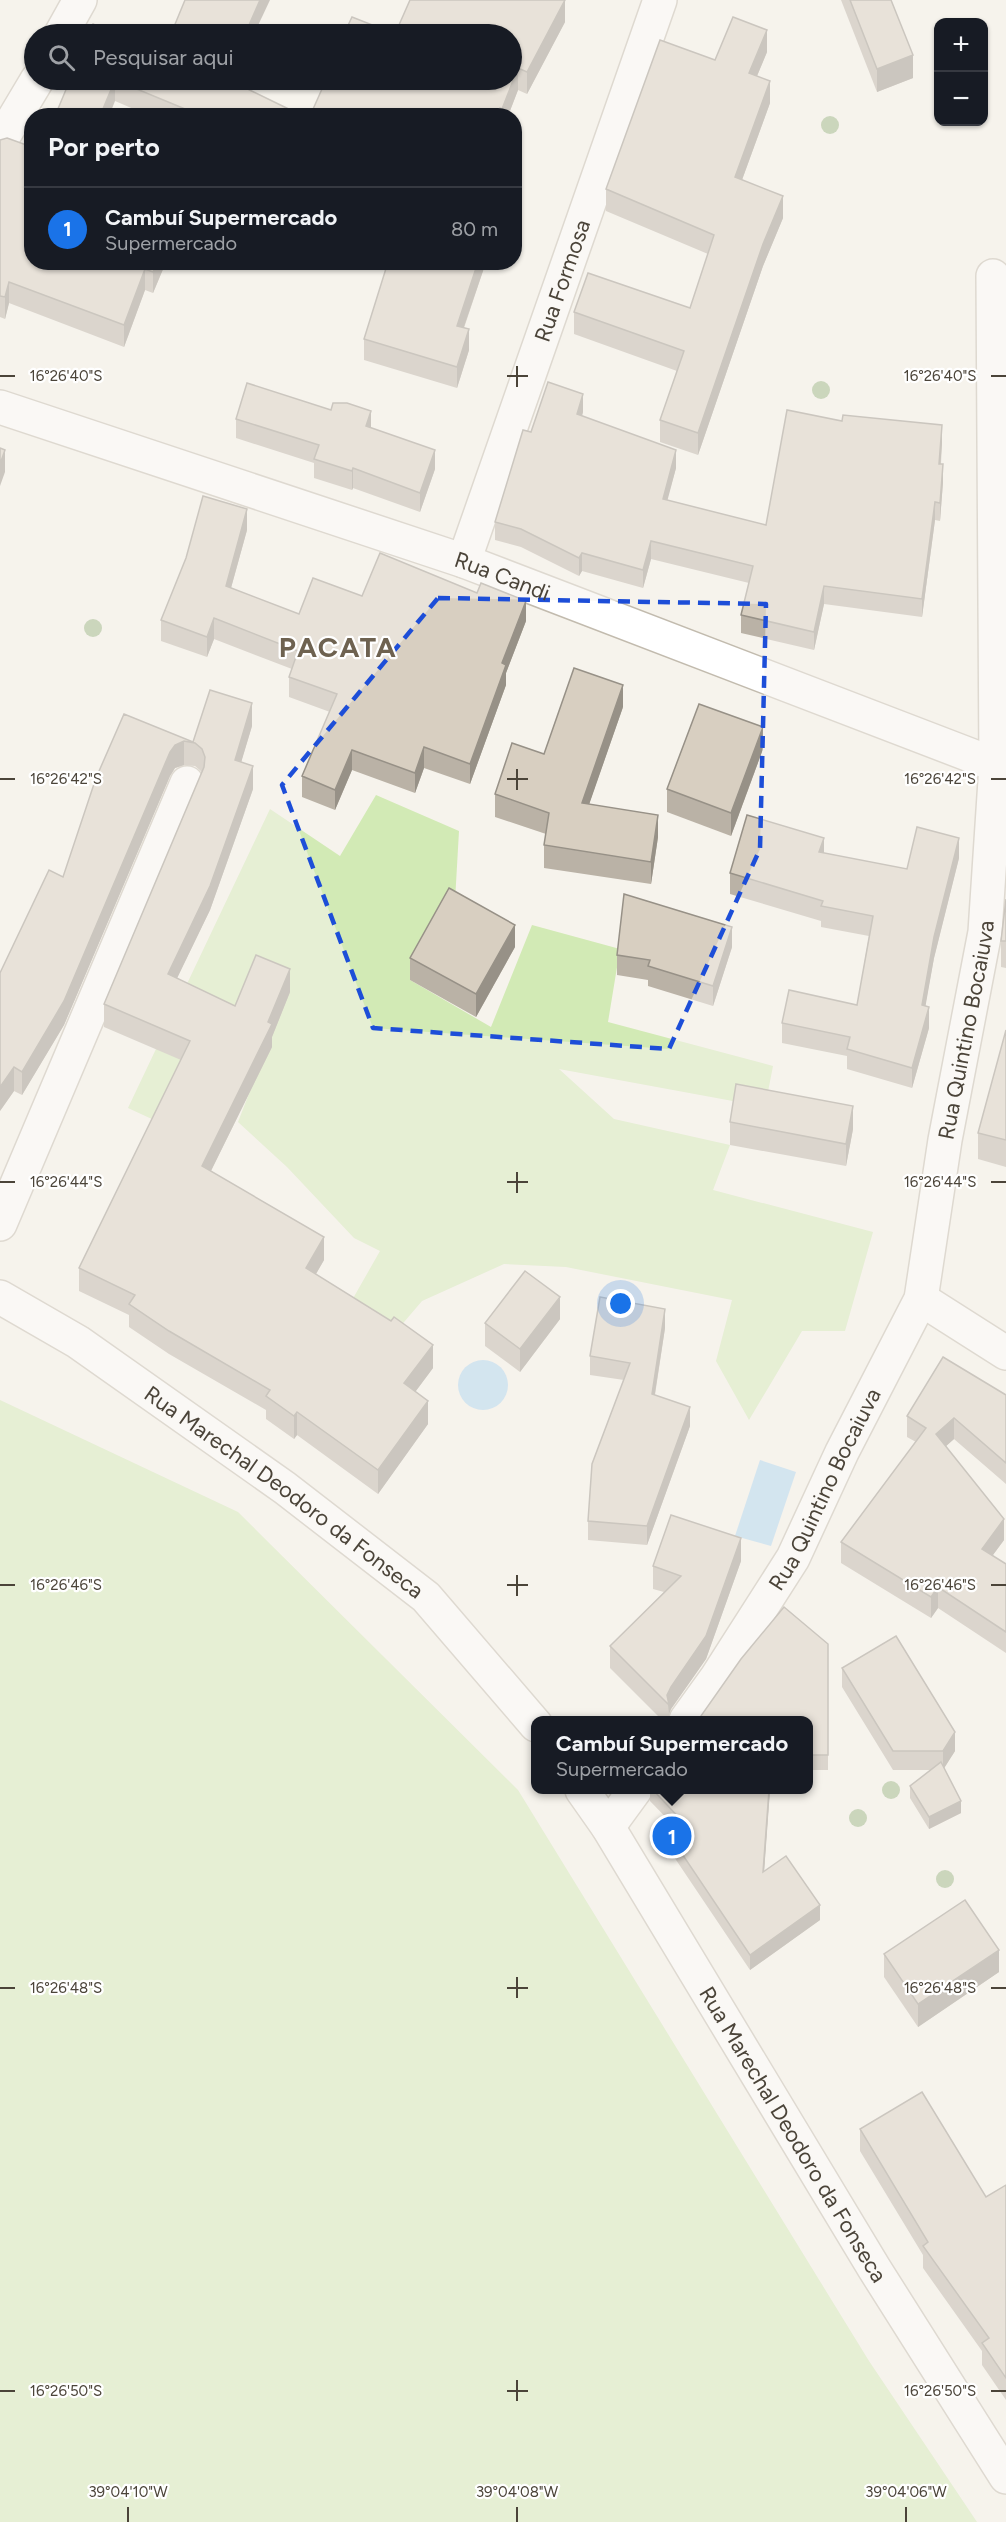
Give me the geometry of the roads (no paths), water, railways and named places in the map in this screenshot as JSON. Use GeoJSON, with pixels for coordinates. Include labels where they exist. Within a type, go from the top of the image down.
{"type":"FeatureCollection","features":[{"type":"Feature","properties":{"kind":"street"},"geometry":{"type":"LineString","coordinates":[[67,24],[80,0]]}},
{"type":"Feature","properties":{"kind":"street","name":"Rua Formosa"},"geometry":{"type":"LineString","coordinates":[[464,561],[660,0]]}},
{"type":"Feature","properties":{"kind":"street"},"geometry":{"type":"LineString","coordinates":[[0,142],[31,90]]}},
{"type":"Feature","properties":{"kind":"street","name":"Rua Quintino Bocaiuva"},"geometry":{"type":"LineString","coordinates":[[689,1716],[717,1677],[793,1558],[842,1452],[921,1299],[945,1140],[984,932],[996,765],[993,276]]}},
{"type":"Feature","properties":{"kind":"street","name":"Rua Candi"},"geometry":{"type":"LineString","coordinates":[[0,407],[464,561],[996,765]]}},
{"type":"Feature","properties":{"kind":"street"},"geometry":{"type":"LineString","coordinates":[[0,1224],[187,783]]}},
{"type":"Feature","properties":{"kind":"street","name":"Rua Marechal Deodoro da Fonseca"},"geometry":{"type":"LineString","coordinates":[[0,1297],[78,1342],[285,1488],[426,1597],[531,1719]]}},
{"type":"Feature","properties":{"kind":"street"},"geometry":{"type":"LineString","coordinates":[[921,1299],[1006,1353]]}},
{"type":"Feature","properties":{"kind":"street","name":"Rua Marechal Deodoro da Fonseca"},"geometry":{"type":"LineString","coordinates":[[585,1794],[608,1827],[874,2268],[1006,2477]]}},
{"type":"Feature","properties":{"kind":"street"},"geometry":{"type":"LineString","coordinates":[[608,1827],[632,1794]]}},
{"type":"Feature","properties":{"kind":"water"},"geometry":{"type":"Polygon","coordinates":[[[478,1360],[488,1360],[501,1367],[508,1380],[508,1390],[501,1403],[488,1410],[478,1410],[469,1406],[462,1399],[458,1390],[458,1380],[462,1371],[469,1364],[478,1360]]]}},
{"type":"Feature","properties":{"kind":"water"},"geometry":{"type":"Polygon","coordinates":[[[760,1460],[796,1472],[771,1546],[735,1536],[760,1460]]]}},
{"type":"Feature","properties":{"kind":"place","name":"Cambuí Supermercado"},"geometry":{"type":"Point","coordinates":[672,1836]}},
{"type":"Feature","properties":{"kind":"district","name":"PACATA"},"geometry":{"type":"Point","coordinates":[338,647]}}]}
